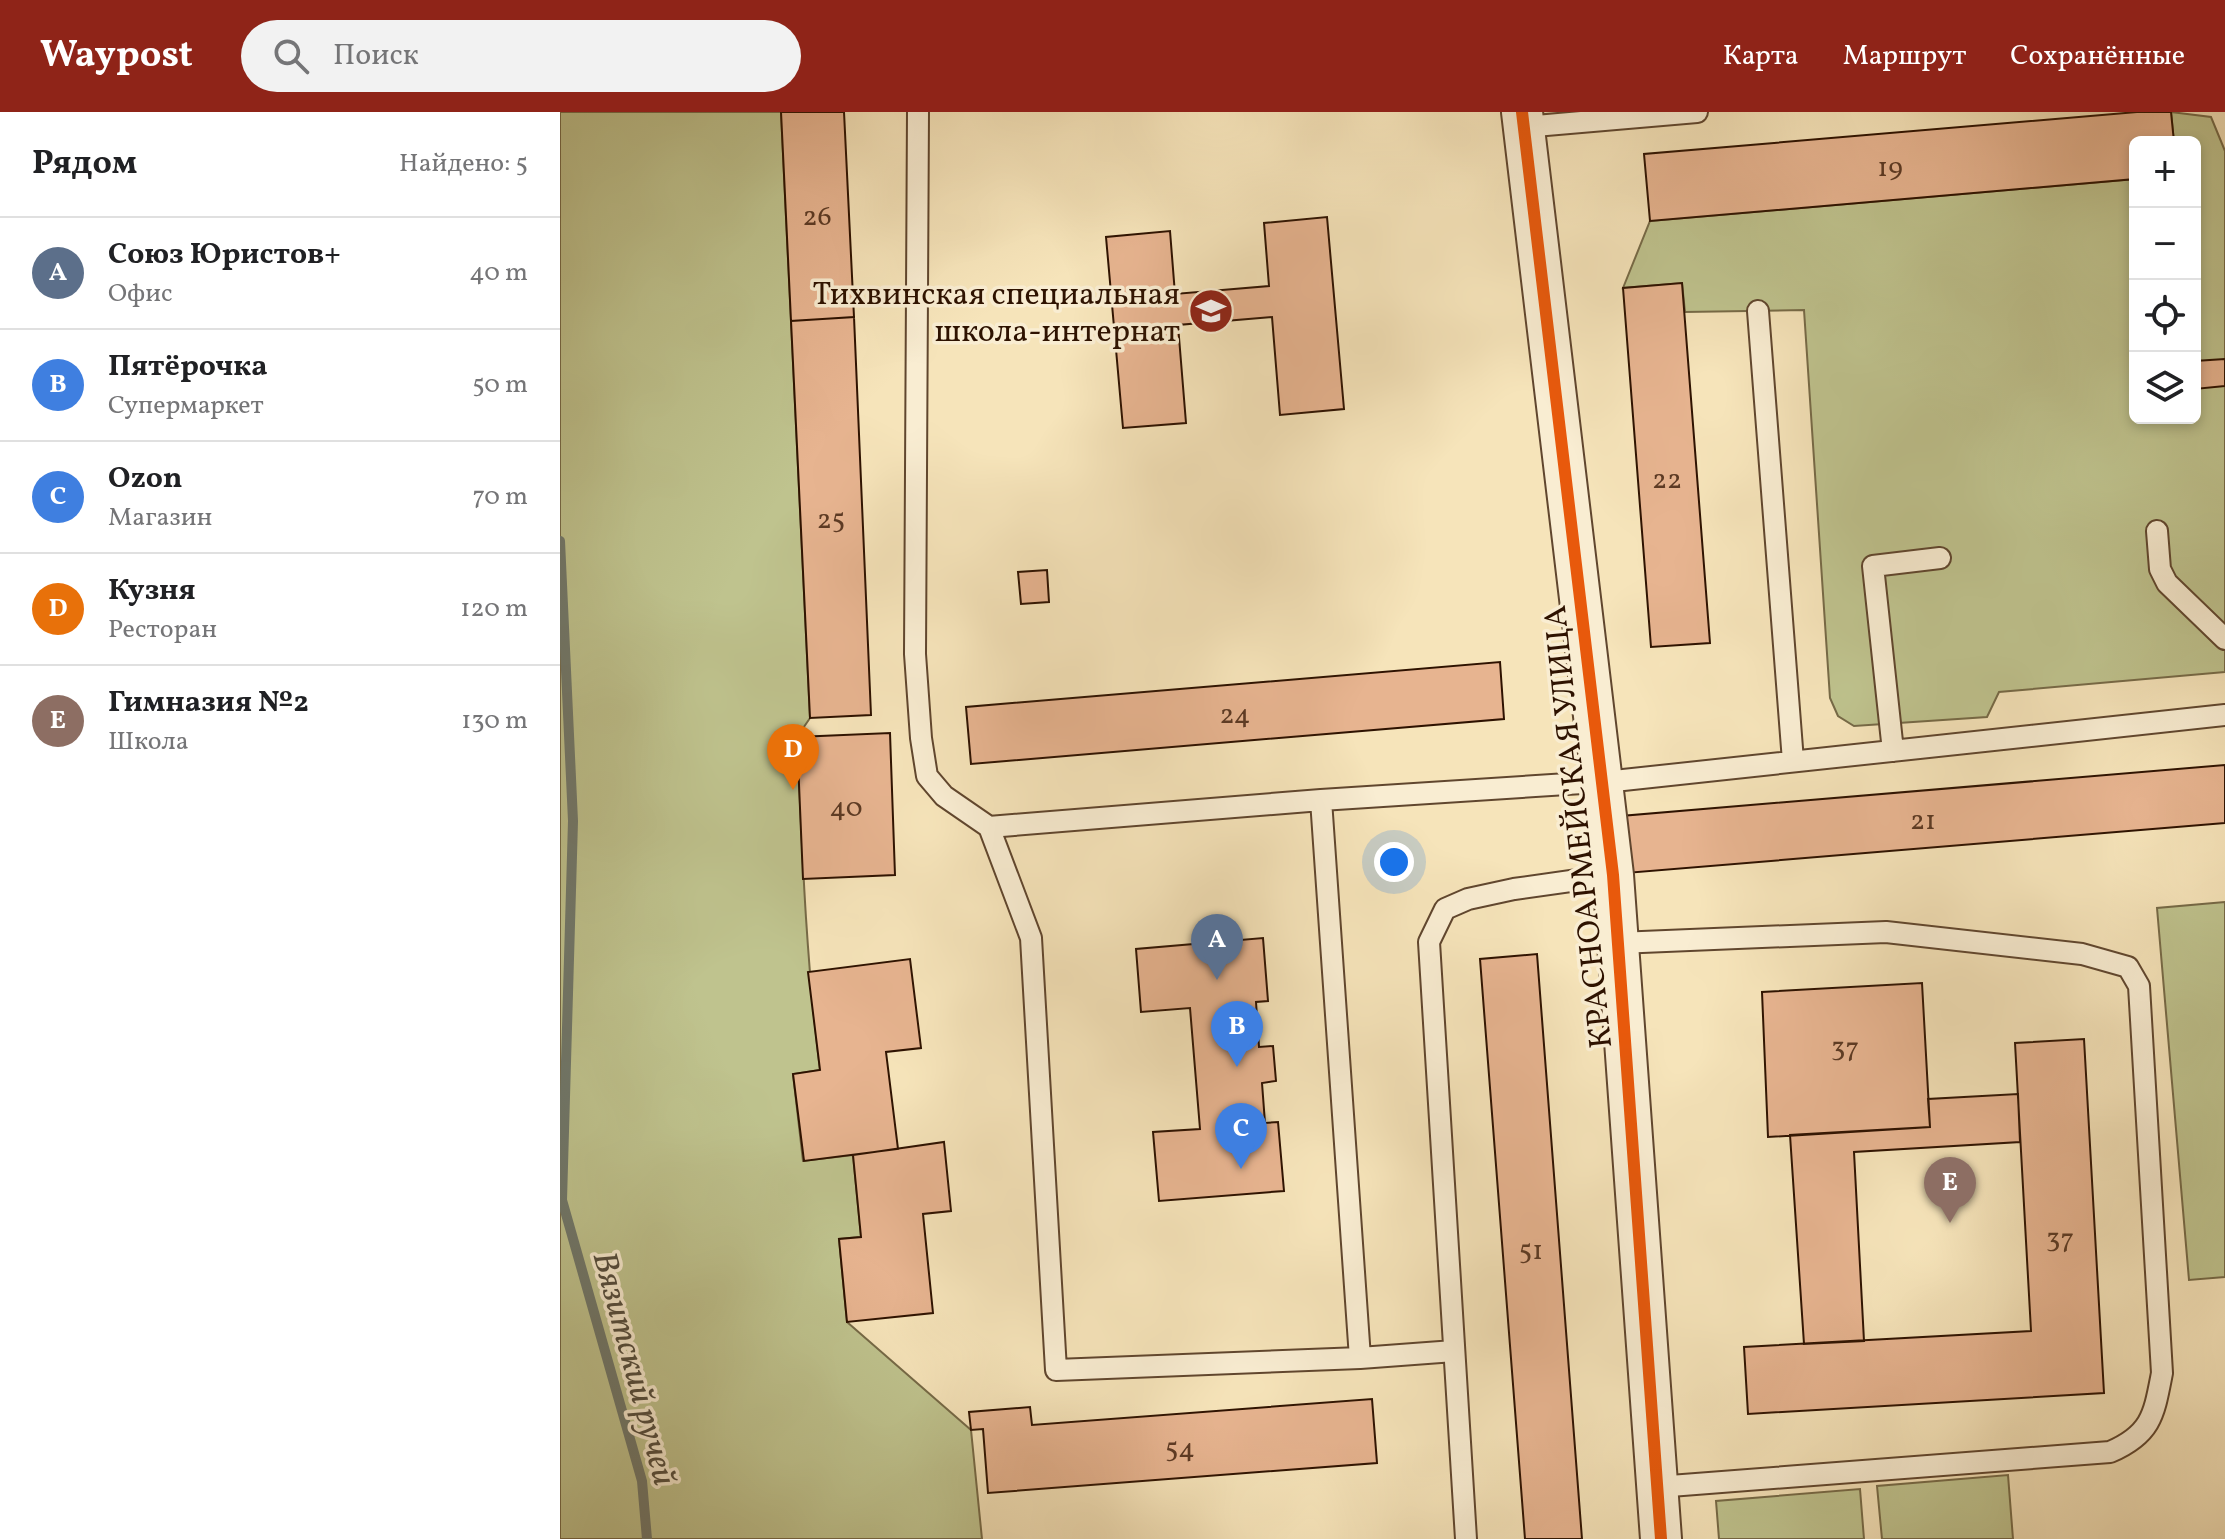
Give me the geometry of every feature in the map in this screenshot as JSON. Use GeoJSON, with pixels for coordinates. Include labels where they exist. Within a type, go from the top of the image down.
{"type":"FeatureCollection","features":[{"type":"Feature","properties":{"kind":"street","name":"КРАСНОАРМЕЙСКАЯ УЛИЦА"},"geometry":{"type":"LineString","coordinates":[[1522,119],[1613,875],[1661,1539]]}},
{"type":"Feature","properties":{"kind":"lane"},"geometry":{"type":"LineString","coordinates":[[918,112],[915,654],[921,738],[927,776],[944,796],[989,827],[1031,938],[1056,1370],[1360,1358],[1454,1351]]}},
{"type":"Feature","properties":{"kind":"lane"},"geometry":{"type":"LineString","coordinates":[[1522,119],[1697,112]]}},
{"type":"Feature","properties":{"kind":"lane"},"geometry":{"type":"LineString","coordinates":[[1758,311],[1793,761]]}},
{"type":"Feature","properties":{"kind":"lane"},"geometry":{"type":"LineString","coordinates":[[2157,531],[2160,569],[2167,583],[2225,639]]}},
{"type":"Feature","properties":{"kind":"lane"},"geometry":{"type":"LineString","coordinates":[[1893,751],[1873,566],[1940,558]]}},
{"type":"Feature","properties":{"kind":"lane"},"geometry":{"type":"LineString","coordinates":[[989,827],[1603,780],[2225,715]]}},
{"type":"Feature","properties":{"kind":"lane"},"geometry":{"type":"LineString","coordinates":[[1321,800],[1360,1358]]}},
{"type":"Feature","properties":{"kind":"lane"},"geometry":{"type":"LineString","coordinates":[[1466,1539],[1429,942],[1445,909],[1468,899],[1613,875]]}},
{"type":"Feature","properties":{"kind":"lane"},"geometry":{"type":"LineString","coordinates":[[1618,943],[1886,932],[2082,954],[2128,967],[2139,986],[2162,1373],[2153,1418],[2133,1443],[2110,1452],[1657,1487]]}},
{"type":"Feature","properties":{"kind":"green space"},"geometry":{"type":"Polygon","coordinates":[[[560,112],[781,112],[810,718],[797,737],[808,945],[820,1070],[793,1074],[803,1161],[853,1155],[861,1237],[839,1239],[847,1322],[971,1430],[982,1539],[560,1539],[560,112]]]}},
{"type":"Feature","properties":{"kind":"green space"},"geometry":{"type":"Polygon","coordinates":[[[2171,112],[2211,117],[2225,151],[2225,672],[1999,692],[1987,717],[1854,726],[1838,716],[1830,698],[1804,310],[1685,312],[1682,283],[1623,288],[1650,221],[2129,180],[2129,424],[2201,424],[2201,136],[2173,136],[2171,112]]]}},
{"type":"Feature","properties":{"kind":"green space"},"geometry":{"type":"Polygon","coordinates":[[[2225,902],[2225,1277],[2189,1280],[2157,908],[2225,902]]]}},
{"type":"Feature","properties":{"kind":"green space"},"geometry":{"type":"Polygon","coordinates":[[[2008,1475],[2013,1539],[1882,1539],[1877,1486],[2008,1475]]]}},
{"type":"Feature","properties":{"kind":"green space"},"geometry":{"type":"Polygon","coordinates":[[[1860,1489],[1864,1539],[1719,1539],[1716,1501],[1860,1489]]]}},
{"type":"Feature","properties":{"kind":"building"},"geometry":{"type":"Polygon","coordinates":[[[781,112],[844,112],[854,317],[791,321],[781,112]]]}},
{"type":"Feature","properties":{"kind":"building"},"geometry":{"type":"Polygon","coordinates":[[[2137,112],[2171,112],[2173,136],[2129,136],[2129,180],[1650,221],[1644,154],[2137,112]]]}},
{"type":"Feature","properties":{"kind":"building"},"geometry":{"type":"Polygon","coordinates":[[[1327,217],[1344,409],[1280,415],[1272,317],[1178,325],[1186,423],[1123,428],[1106,237],[1170,231],[1175,294],[1269,286],[1264,223],[1327,217]]]}},
{"type":"Feature","properties":{"kind":"building"},"geometry":{"type":"Polygon","coordinates":[[[1682,283],[1710,643],[1651,647],[1623,288],[1682,283]]]}},
{"type":"Feature","properties":{"kind":"building"},"geometry":{"type":"Polygon","coordinates":[[[854,317],[871,715],[810,718],[791,321],[854,317]]]}},
{"type":"Feature","properties":{"kind":"building"},"geometry":{"type":"Polygon","coordinates":[[[2225,359],[2225,386],[2201,388],[2201,361],[2225,359]]]}},
{"type":"Feature","properties":{"kind":"building"},"geometry":{"type":"Polygon","coordinates":[[[1047,570],[1049,602],[1021,604],[1018,572],[1047,570]]]}},
{"type":"Feature","properties":{"kind":"building"},"geometry":{"type":"Polygon","coordinates":[[[1500,662],[1504,719],[971,764],[966,707],[1500,662]]]}},
{"type":"Feature","properties":{"kind":"building"},"geometry":{"type":"Polygon","coordinates":[[[890,733],[895,875],[803,879],[797,737],[890,733]]]}},
{"type":"Feature","properties":{"kind":"building"},"geometry":{"type":"Polygon","coordinates":[[[2225,765],[2225,823],[1626,873],[1621,816],[2225,765]]]}},
{"type":"Feature","properties":{"kind":"building"},"geometry":{"type":"Polygon","coordinates":[[[1263,938],[1268,1001],[1256,1002],[1259,1047],[1273,1046],[1276,1081],[1262,1083],[1265,1123],[1278,1122],[1284,1191],[1159,1201],[1153,1132],[1200,1129],[1190,1008],[1141,1012],[1136,949],[1263,938]]]}},
{"type":"Feature","properties":{"kind":"building"},"geometry":{"type":"Polygon","coordinates":[[[1537,954],[1582,1539],[1525,1539],[1480,959],[1537,954]]]}},
{"type":"Feature","properties":{"kind":"building"},"geometry":{"type":"Polygon","coordinates":[[[910,959],[921,1048],[886,1052],[898,1149],[804,1161],[793,1074],[820,1070],[808,972],[910,959]]]}},
{"type":"Feature","properties":{"kind":"building"},"geometry":{"type":"Polygon","coordinates":[[[1922,983],[1930,1127],[1768,1137],[1762,992],[1922,983]]]}},
{"type":"Feature","properties":{"kind":"building"},"geometry":{"type":"Polygon","coordinates":[[[2084,1039],[2104,1393],[1748,1414],[1744,1347],[2031,1331],[2015,1043],[2084,1039]]]}},
{"type":"Feature","properties":{"kind":"building"},"geometry":{"type":"Polygon","coordinates":[[[2018,1094],[2020,1142],[1854,1152],[1864,1341],[1804,1344],[1790,1135],[1930,1127],[1928,1099],[2018,1094]]]}},
{"type":"Feature","properties":{"kind":"building"},"geometry":{"type":"Polygon","coordinates":[[[944,1142],[951,1211],[923,1214],[933,1313],[847,1322],[839,1239],[861,1237],[853,1155],[944,1142]]]}},
{"type":"Feature","properties":{"kind":"building"},"geometry":{"type":"Polygon","coordinates":[[[1372,1399],[1377,1463],[988,1493],[983,1429],[971,1430],[969,1412],[1030,1407],[1032,1425],[1372,1399]]]}},
{"type":"Feature","properties":{"kind":"waterway","name":"Вязитский ручей"},"geometry":{"type":"LineString","coordinates":[[560,541],[573,821],[562,1200],[642,1481],[647,1539]]}},
{"type":"Feature","properties":{"kind":"cycle path"},"geometry":{"type":"LineString","coordinates":[[1522,112],[1613,875],[1661,1539]]}},
{"type":"Feature","properties":{"kind":"place","name":"Тихвинская специальная школа-интернат"},"geometry":{"type":"Point","coordinates":[1211,311]}},
{"type":"Feature","properties":{"kind":"place","name":"Кузня"},"geometry":{"type":"Point","coordinates":[793,790]}},
{"type":"Feature","properties":{"kind":"place","name":"Союз Юристов+"},"geometry":{"type":"Point","coordinates":[1217,980]}},
{"type":"Feature","properties":{"kind":"place","name":"Пятёрочка"},"geometry":{"type":"Point","coordinates":[1237,1067]}},
{"type":"Feature","properties":{"kind":"place","name":"Ozon"},"geometry":{"type":"Point","coordinates":[1241,1169]}},
{"type":"Feature","properties":{"kind":"place","name":"Гимназия №2"},"geometry":{"type":"Point","coordinates":[1950,1223]}}]}
